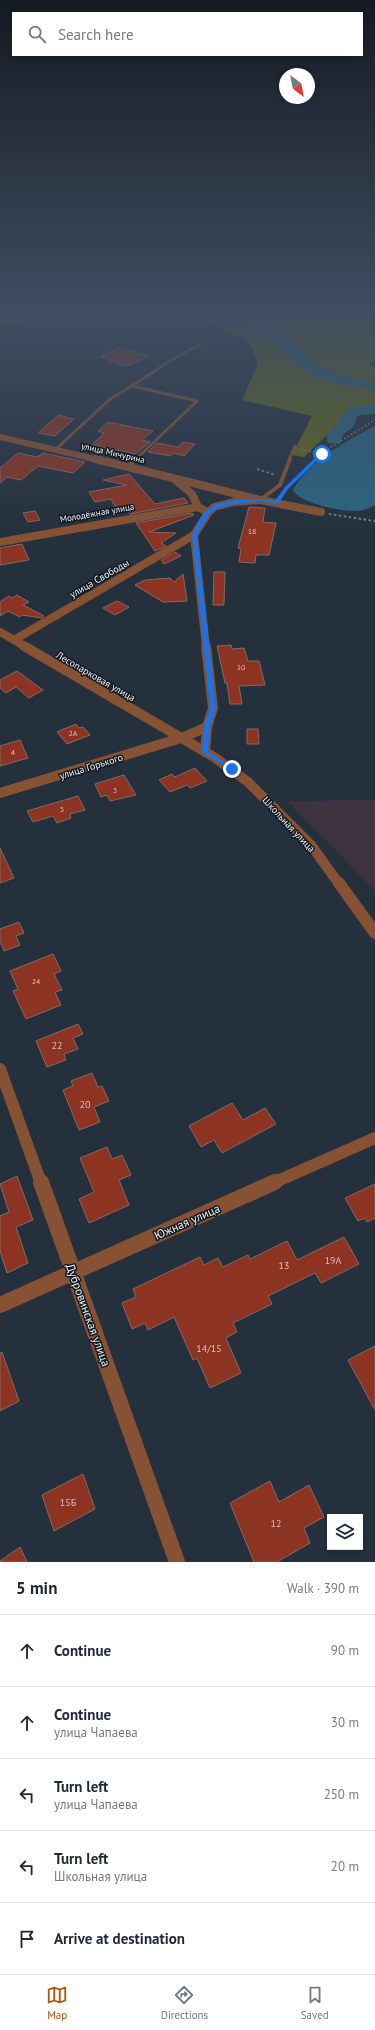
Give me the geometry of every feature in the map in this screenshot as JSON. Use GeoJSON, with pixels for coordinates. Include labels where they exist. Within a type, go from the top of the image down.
{"type":"FeatureCollection","features":[{"type":"Feature","properties":{"kind":"street","name":"улица Мичурина"},"geometry":{"type":"LineString","coordinates":[[0,437],[173,478],[192,494],[198,506],[208,512]]}},
{"type":"Feature","properties":{"kind":"street"},"geometry":{"type":"LineString","coordinates":[[173,478],[260,500],[321,512]]}},
{"type":"Feature","properties":{"kind":"street"},"geometry":{"type":"LineString","coordinates":[[205,752],[207,727],[213,708],[194,535],[208,512],[224,504],[260,500]]}},
{"type":"Feature","properties":{"kind":"street","name":"Молодёжная улица"},"geometry":{"type":"LineString","coordinates":[[0,542],[198,506]]}},
{"type":"Feature","properties":{"kind":"street","name":"улица Свободы"},"geometry":{"type":"LineString","coordinates":[[14,640],[194,535]]}},
{"type":"Feature","properties":{"kind":"street","name":"Лесопарковая улица"},"geometry":{"type":"LineString","coordinates":[[0,632],[181,738]]}},
{"type":"Feature","properties":{"kind":"street","name":"улица Горького"},"geometry":{"type":"LineString","coordinates":[[0,793],[181,738],[207,727]]}},
{"type":"Feature","properties":{"kind":"street","name":"Школьная улица"},"geometry":{"type":"LineString","coordinates":[[181,738],[205,752],[248,782],[293,825],[328,867],[375,933]]}},
{"type":"Feature","properties":{"kind":"street","name":"Дубровинская улица"},"geometry":{"type":"LineString","coordinates":[[0,1069],[177,1562]]}},
{"type":"Feature","properties":{"kind":"street","name":"Южная улица"},"geometry":{"type":"LineString","coordinates":[[0,1305],[375,1138]]}},
{"type":"Feature","properties":{"kind":"lane"},"geometry":{"type":"LineString","coordinates":[[55,450],[110,399],[132,386],[197,401],[128,467]]}},
{"type":"Feature","properties":{"kind":"lane"},"geometry":{"type":"LineString","coordinates":[[260,500],[280,485],[295,447]]}},
{"type":"Feature","properties":{"kind":"path"},"geometry":{"type":"LineString","coordinates":[[276,503],[286,488],[322,454],[375,420]]}},
{"type":"Feature","properties":{"kind":"path"},"geometry":{"type":"LineString","coordinates":[[295,447],[322,454]]}},
{"type":"Feature","properties":{"kind":"path"},"geometry":{"type":"LineString","coordinates":[[257,469],[283,477]]}},
{"type":"Feature","properties":{"kind":"path"},"geometry":{"type":"LineString","coordinates":[[321,512],[375,521]]}},
{"type":"Feature","properties":{"kind":"shaded area"},"geometry":{"type":"Polygon","coordinates":[[[375,800],[375,891],[288,801],[375,800]]]}},
{"type":"Feature","properties":{"kind":"green space"},"geometry":{"type":"Polygon","coordinates":[[[249,385],[375,385],[375,404],[351,412],[304,457],[292,455],[312,416],[242,400],[249,385]]]}},
{"type":"Feature","properties":{"kind":"water"},"geometry":{"type":"Polygon","coordinates":[[[375,426],[375,505],[364,510],[347,511],[315,504],[297,495],[293,490],[308,470],[318,461],[340,445],[375,426]]]}},
{"type":"Feature","properties":{"kind":"building"},"geometry":{"type":"Polygon","coordinates":[[[58,415],[74,419],[55,436],[38,433],[58,415]]]}},
{"type":"Feature","properties":{"kind":"building"},"geometry":{"type":"Polygon","coordinates":[[[108,422],[153,431],[142,440],[150,442],[135,454],[92,445],[104,433],[98,431],[108,422]]]}},
{"type":"Feature","properties":{"kind":"building"},"geometry":{"type":"Polygon","coordinates":[[[183,442],[195,444],[184,456],[173,453],[171,456],[148,452],[157,443],[178,447],[183,442]]]}},
{"type":"Feature","properties":{"kind":"building"},"geometry":{"type":"Polygon","coordinates":[[[18,453],[37,457],[43,453],[85,462],[73,473],[38,466],[21,480],[7,477],[0,483],[0,468],[18,453]]]}},
{"type":"Feature","properties":{"kind":"building"},"geometry":{"type":"Polygon","coordinates":[[[129,474],[155,504],[184,498],[188,503],[130,514],[124,506],[116,508],[111,499],[95,502],[89,492],[127,485],[103,480],[129,474]]]}},
{"type":"Feature","properties":{"kind":"building"},"geometry":{"type":"Polygon","coordinates":[[[249,507],[265,508],[263,522],[276,523],[269,555],[256,555],[255,563],[239,562],[241,549],[238,548],[249,507]]]}},
{"type":"Feature","properties":{"kind":"building"},"geometry":{"type":"Polygon","coordinates":[[[35,511],[40,520],[28,522],[23,513],[35,511]]]}},
{"type":"Feature","properties":{"kind":"building"},"geometry":{"type":"Polygon","coordinates":[[[192,513],[194,515],[149,532],[176,533],[161,543],[166,546],[155,551],[136,523],[192,513]]]}},
{"type":"Feature","properties":{"kind":"building"},"geometry":{"type":"Polygon","coordinates":[[[22,544],[29,560],[0,565],[0,548],[22,544]]]}},
{"type":"Feature","properties":{"kind":"building"},"geometry":{"type":"Polygon","coordinates":[[[175,552],[181,556],[164,564],[161,560],[175,552]]]}},
{"type":"Feature","properties":{"kind":"building"},"geometry":{"type":"Polygon","coordinates":[[[214,572],[225,572],[224,605],[213,605],[214,572]]]}},
{"type":"Feature","properties":{"kind":"building"},"geometry":{"type":"Polygon","coordinates":[[[183,574],[187,601],[163,602],[135,585],[145,580],[170,578],[174,582],[183,574]]]}},
{"type":"Feature","properties":{"kind":"building"},"geometry":{"type":"Polygon","coordinates":[[[17,595],[29,602],[23,605],[44,616],[42,618],[22,615],[20,617],[8,611],[0,616],[0,602],[9,596],[12,598],[17,595]]]}},
{"type":"Feature","properties":{"kind":"building"},"geometry":{"type":"Polygon","coordinates":[[[117,601],[129,607],[115,615],[103,608],[117,601]]]}},
{"type":"Feature","properties":{"kind":"building"},"geometry":{"type":"Polygon","coordinates":[[[231,645],[232,649],[244,648],[248,661],[259,661],[265,685],[239,686],[242,704],[230,704],[227,683],[225,683],[217,646],[231,645]]]}},
{"type":"Feature","properties":{"kind":"building"},"geometry":{"type":"Polygon","coordinates":[[[17,671],[43,690],[29,698],[16,687],[6,693],[0,688],[0,680],[17,671]]]}},
{"type":"Feature","properties":{"kind":"building"},"geometry":{"type":"Polygon","coordinates":[[[76,724],[79,728],[83,727],[90,735],[67,744],[57,732],[76,724]]]}},
{"type":"Feature","properties":{"kind":"building"},"geometry":{"type":"Polygon","coordinates":[[[247,729],[258,729],[259,744],[247,744],[247,729]]]}},
{"type":"Feature","properties":{"kind":"building"},"geometry":{"type":"Polygon","coordinates":[[[20,740],[28,758],[0,766],[0,746],[20,740]]]}},
{"type":"Feature","properties":{"kind":"building"},"geometry":{"type":"Polygon","coordinates":[[[195,768],[207,781],[190,788],[187,785],[170,792],[159,780],[172,774],[175,777],[195,768]]]}},
{"type":"Feature","properties":{"kind":"building"},"geometry":{"type":"Polygon","coordinates":[[[124,775],[136,795],[110,801],[107,795],[101,797],[95,784],[124,775]]]}},
{"type":"Feature","properties":{"kind":"building"},"geometry":{"type":"Polygon","coordinates":[[[78,796],[85,810],[70,814],[71,818],[57,823],[53,816],[33,822],[27,811],[78,796]]]}},
{"type":"Feature","properties":{"kind":"building"},"geometry":{"type":"Polygon","coordinates":[[[0,848],[14,878],[0,883],[0,848]]]}},
{"type":"Feature","properties":{"kind":"building"},"geometry":{"type":"Polygon","coordinates":[[[19,922],[24,933],[16,936],[20,945],[4,951],[0,940],[0,929],[19,922]]]}},
{"type":"Feature","properties":{"kind":"building"},"geometry":{"type":"Polygon","coordinates":[[[53,954],[61,971],[54,974],[62,990],[55,992],[61,1005],[26,1019],[13,991],[18,989],[10,971],[53,954]]]}},
{"type":"Feature","properties":{"kind":"building"},"geometry":{"type":"Polygon","coordinates":[[[78,1024],[83,1034],[73,1038],[78,1049],[64,1054],[66,1060],[47,1067],[36,1041],[78,1024]]]}},
{"type":"Feature","properties":{"kind":"building"},"geometry":{"type":"Polygon","coordinates":[[[92,1073],[98,1087],[102,1086],[109,1101],[94,1107],[100,1122],[79,1130],[63,1090],[73,1086],[71,1081],[92,1073]]]}},
{"type":"Feature","properties":{"kind":"building"},"geometry":{"type":"Polygon","coordinates":[[[232,1103],[243,1120],[265,1108],[276,1124],[222,1153],[214,1140],[201,1147],[189,1126],[232,1103]]]}},
{"type":"Feature","properties":{"kind":"building"},"geometry":{"type":"Polygon","coordinates":[[[107,1147],[112,1159],[122,1155],[131,1175],[119,1180],[129,1205],[89,1223],[79,1199],[94,1192],[80,1158],[107,1147]]]}},
{"type":"Feature","properties":{"kind":"building"},"geometry":{"type":"Polygon","coordinates":[[[17,1176],[33,1220],[16,1227],[28,1263],[7,1273],[0,1251],[0,1216],[9,1212],[0,1184],[17,1176]]]}},
{"type":"Feature","properties":{"kind":"building"},"geometry":{"type":"Polygon","coordinates":[[[375,1184],[375,1218],[367,1222],[365,1218],[358,1221],[345,1198],[375,1184]]]}},
{"type":"Feature","properties":{"kind":"building"},"geometry":{"type":"Polygon","coordinates":[[[344,1237],[359,1264],[321,1283],[315,1273],[268,1296],[272,1304],[233,1323],[237,1332],[226,1338],[241,1373],[210,1388],[197,1358],[193,1360],[174,1317],[148,1330],[145,1323],[132,1329],[122,1303],[136,1297],[133,1289],[200,1257],[204,1265],[218,1258],[223,1267],[248,1255],[250,1259],[287,1241],[297,1260],[344,1237]]]}},
{"type":"Feature","properties":{"kind":"building"},"geometry":{"type":"Polygon","coordinates":[[[375,1346],[375,1410],[348,1360],[375,1346]]]}},
{"type":"Feature","properties":{"kind":"building"},"geometry":{"type":"Polygon","coordinates":[[[2,1352],[19,1401],[0,1411],[0,1353],[2,1352]]]}},
{"type":"Feature","properties":{"kind":"building"},"geometry":{"type":"Polygon","coordinates":[[[83,1474],[95,1509],[54,1531],[42,1495],[83,1474]]]}},
{"type":"Feature","properties":{"kind":"building"},"geometry":{"type":"Polygon","coordinates":[[[270,1481],[279,1502],[309,1485],[324,1517],[304,1528],[310,1543],[277,1562],[254,1562],[230,1503],[270,1481]]]}},
{"type":"Feature","properties":{"kind":"building"},"geometry":{"type":"Polygon","coordinates":[[[20,1547],[27,1562],[0,1562],[0,1561],[20,1547]]]}},
{"type":"Feature","properties":{"kind":"waterway"},"geometry":{"type":"LineString","coordinates":[[369,385],[375,386]]}},
{"type":"Feature","properties":{"kind":"waterway"},"geometry":{"type":"LineString","coordinates":[[334,440],[334,435],[348,424],[348,417],[355,411],[375,409]]}},
{"type":"Feature","properties":{"kind":"route"},"geometry":{"type":"LineString","coordinates":[[232,769],[205,752],[207,727],[213,708],[194,535],[203,524],[208,512],[216,507],[234,502],[260,500],[276,503],[286,488],[322,454]]}}]}
